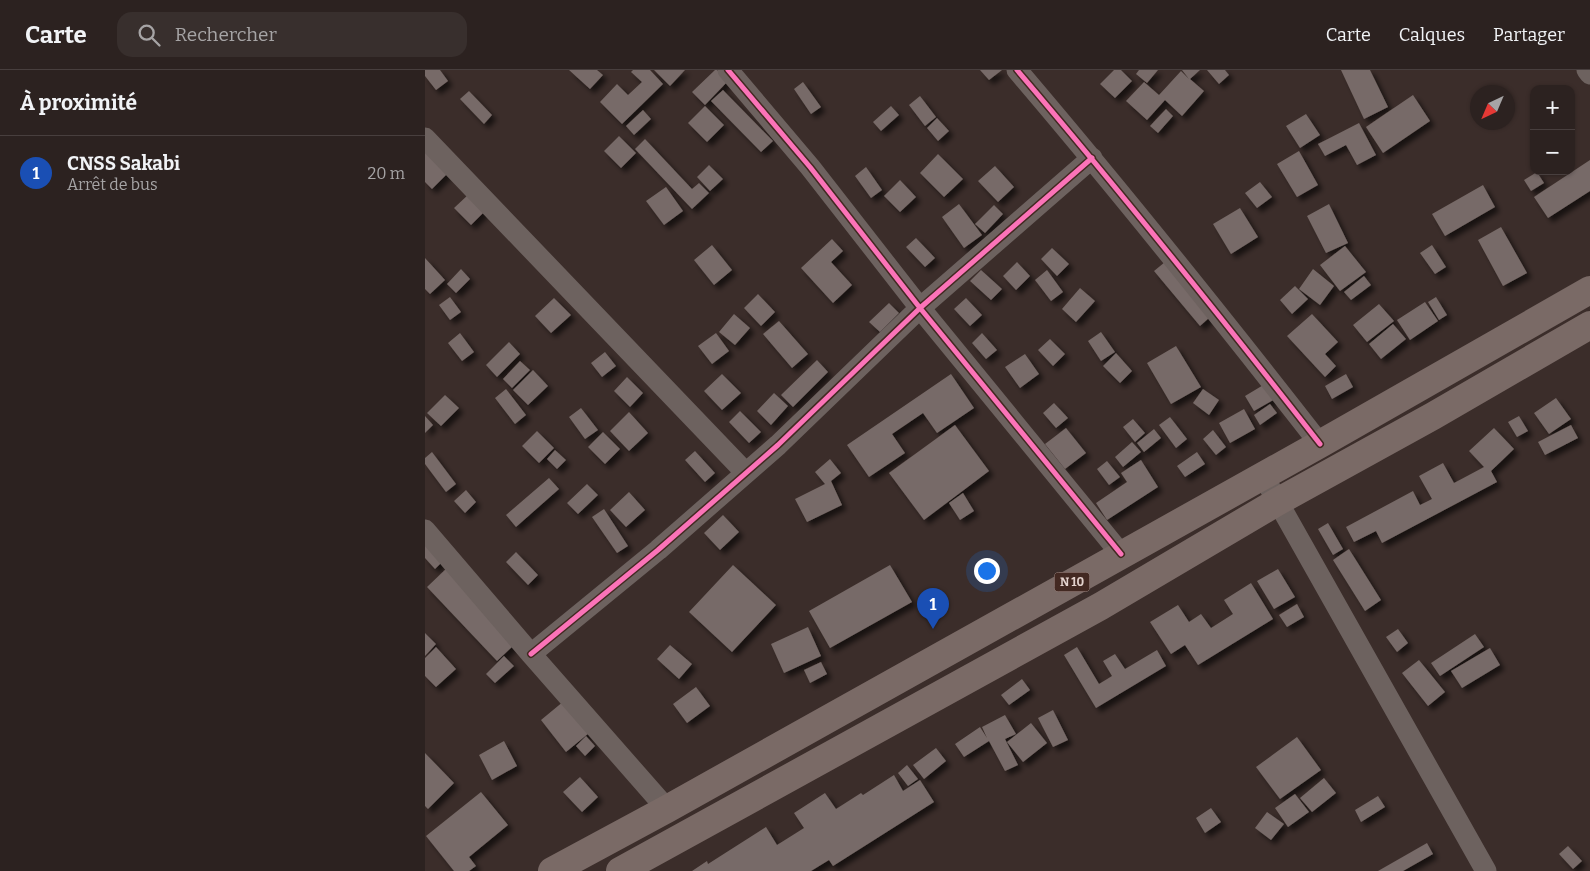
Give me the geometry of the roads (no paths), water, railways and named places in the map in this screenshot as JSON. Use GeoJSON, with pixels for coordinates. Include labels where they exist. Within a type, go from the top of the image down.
{"type":"FeatureCollection","features":[{"type":"Feature","properties":{"kind":"main road","name":"N 10"},"geometry":{"type":"LineString","coordinates":[[554,870],[667,809],[1263,474],[1320,444],[1590,290]]}},
{"type":"Feature","properties":{"kind":"main road","name":"N 10"},"geometry":{"type":"LineString","coordinates":[[620,871],[1092,611],[1277,502],[1433,416],[1590,325]]}},
{"type":"Feature","properties":{"kind":"street"},"geometry":{"type":"LineString","coordinates":[[728,70],[810,167],[919,308],[1121,554]]}},
{"type":"Feature","properties":{"kind":"street"},"geometry":{"type":"LineString","coordinates":[[1017,70],[1092,158],[1219,314],[1320,444]]}},
{"type":"Feature","properties":{"kind":"street"},"geometry":{"type":"LineString","coordinates":[[1587,70],[1590,74]]}},
{"type":"Feature","properties":{"kind":"street"},"geometry":{"type":"LineString","coordinates":[[425,138],[746,473]]}},
{"type":"Feature","properties":{"kind":"street"},"geometry":{"type":"LineString","coordinates":[[531,654],[658,550],[778,445],[919,308],[1092,158]]}},
{"type":"Feature","properties":{"kind":"street"},"geometry":{"type":"LineString","coordinates":[[1263,474],[1277,502],[1486,871]]}},
{"type":"Feature","properties":{"kind":"street"},"geometry":{"type":"LineString","coordinates":[[425,530],[667,809]]}},
{"type":"Feature","properties":{"kind":"place","name":"CNSS Sakabi"},"geometry":{"type":"Point","coordinates":[933,629]}}]}
